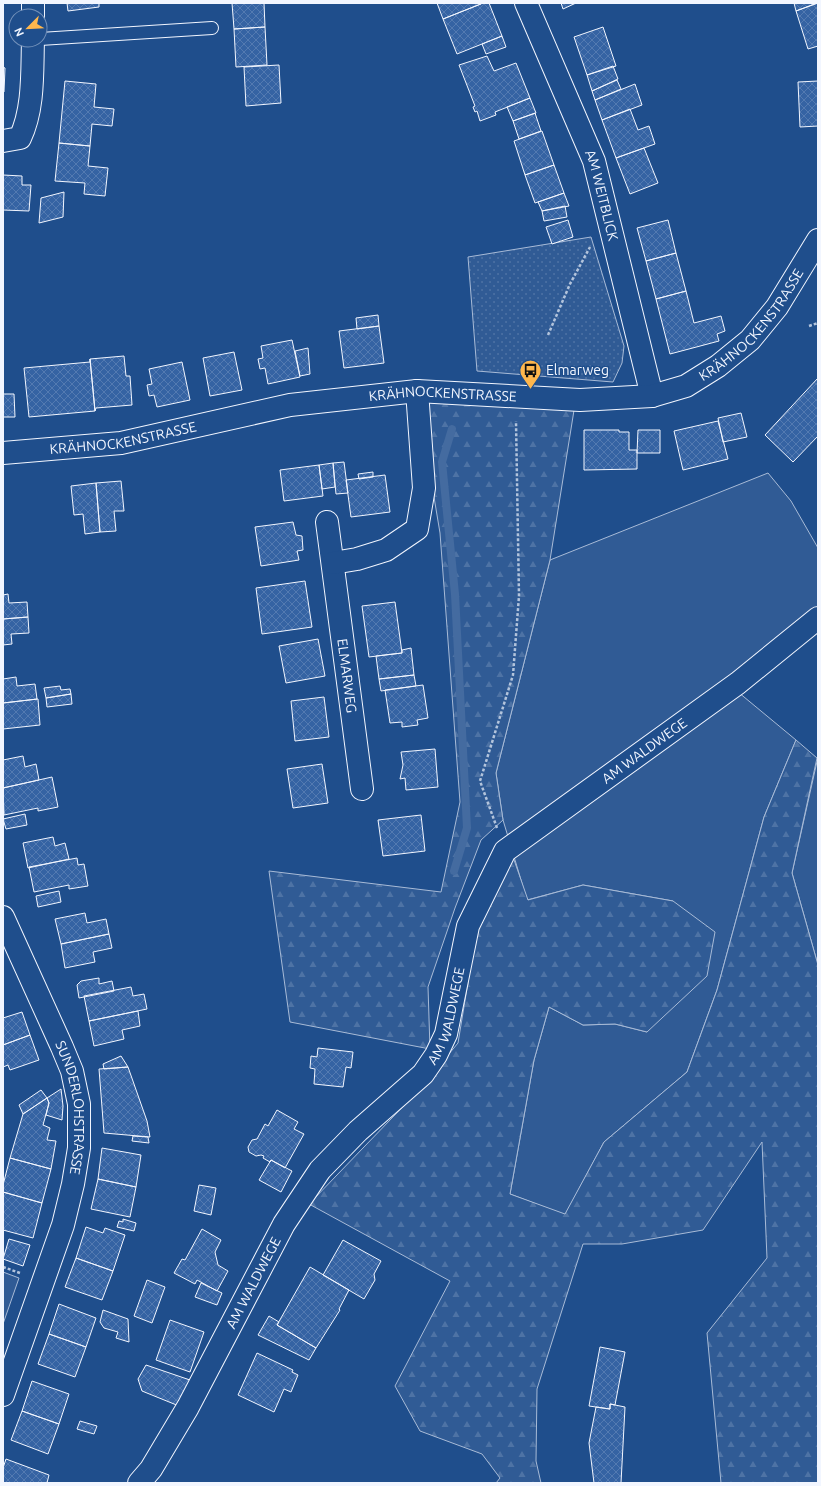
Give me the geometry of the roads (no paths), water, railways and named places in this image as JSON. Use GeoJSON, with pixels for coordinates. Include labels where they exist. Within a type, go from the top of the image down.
{"type":"FeatureCollection","features":[{"type":"Feature","properties":{"kind":"street","name":"AM WEITBLICK"},"geometry":{"type":"LineString","coordinates":[[526,3],[594,162],[652,396]]}},
{"type":"Feature","properties":{"kind":"street"},"geometry":{"type":"LineString","coordinates":[[12,140],[25,128],[32,90],[33,48]]}},
{"type":"Feature","properties":{"kind":"street","name":"KRÄHNOCKENSTRASSE"},"geometry":{"type":"LineString","coordinates":[[3,452],[121,443],[290,406],[357,396],[417,391],[580,400],[652,396],[686,386],[718,366],[750,340],[777,307],[818,240]]}},
{"type":"Feature","properties":{"kind":"street"},"geometry":{"type":"LineString","coordinates":[[333,563],[357,559],[386,550],[417,529],[424,488],[417,391]]}},
{"type":"Feature","properties":{"kind":"street","name":"ELMARWEG"},"geometry":{"type":"LineString","coordinates":[[327,522],[362,789]]}},
{"type":"Feature","properties":{"kind":"street","name":"AM WALDWEGE"},"geometry":{"type":"LineString","coordinates":[[139,1483],[150,1469],[188,1407],[284,1224],[320,1170],[358,1132],[423,1074],[436,1055],[446,1034],[468,926],[505,851],[738,683],[818,618]]}},
{"type":"Feature","properties":{"kind":"street","name":"SUNDERLOHSTRASSE"},"geometry":{"type":"LineString","coordinates":[[3,916],[72,1071],[79,1104],[79,1148],[73,1184],[63,1225],[3,1395]]}},
{"type":"Feature","properties":{"kind":"lane"},"geometry":{"type":"LineString","coordinates":[[48,38],[212,28]]}},
{"type":"Feature","properties":{"kind":"waterway"},"geometry":{"type":"LineString","coordinates":[[452,429],[442,462],[455,594],[467,828],[454,871]]}},
{"type":"Feature","properties":{"kind":"place","name":"Elmarweg"},"geometry":{"type":"Point","coordinates":[531,390]}}]}
